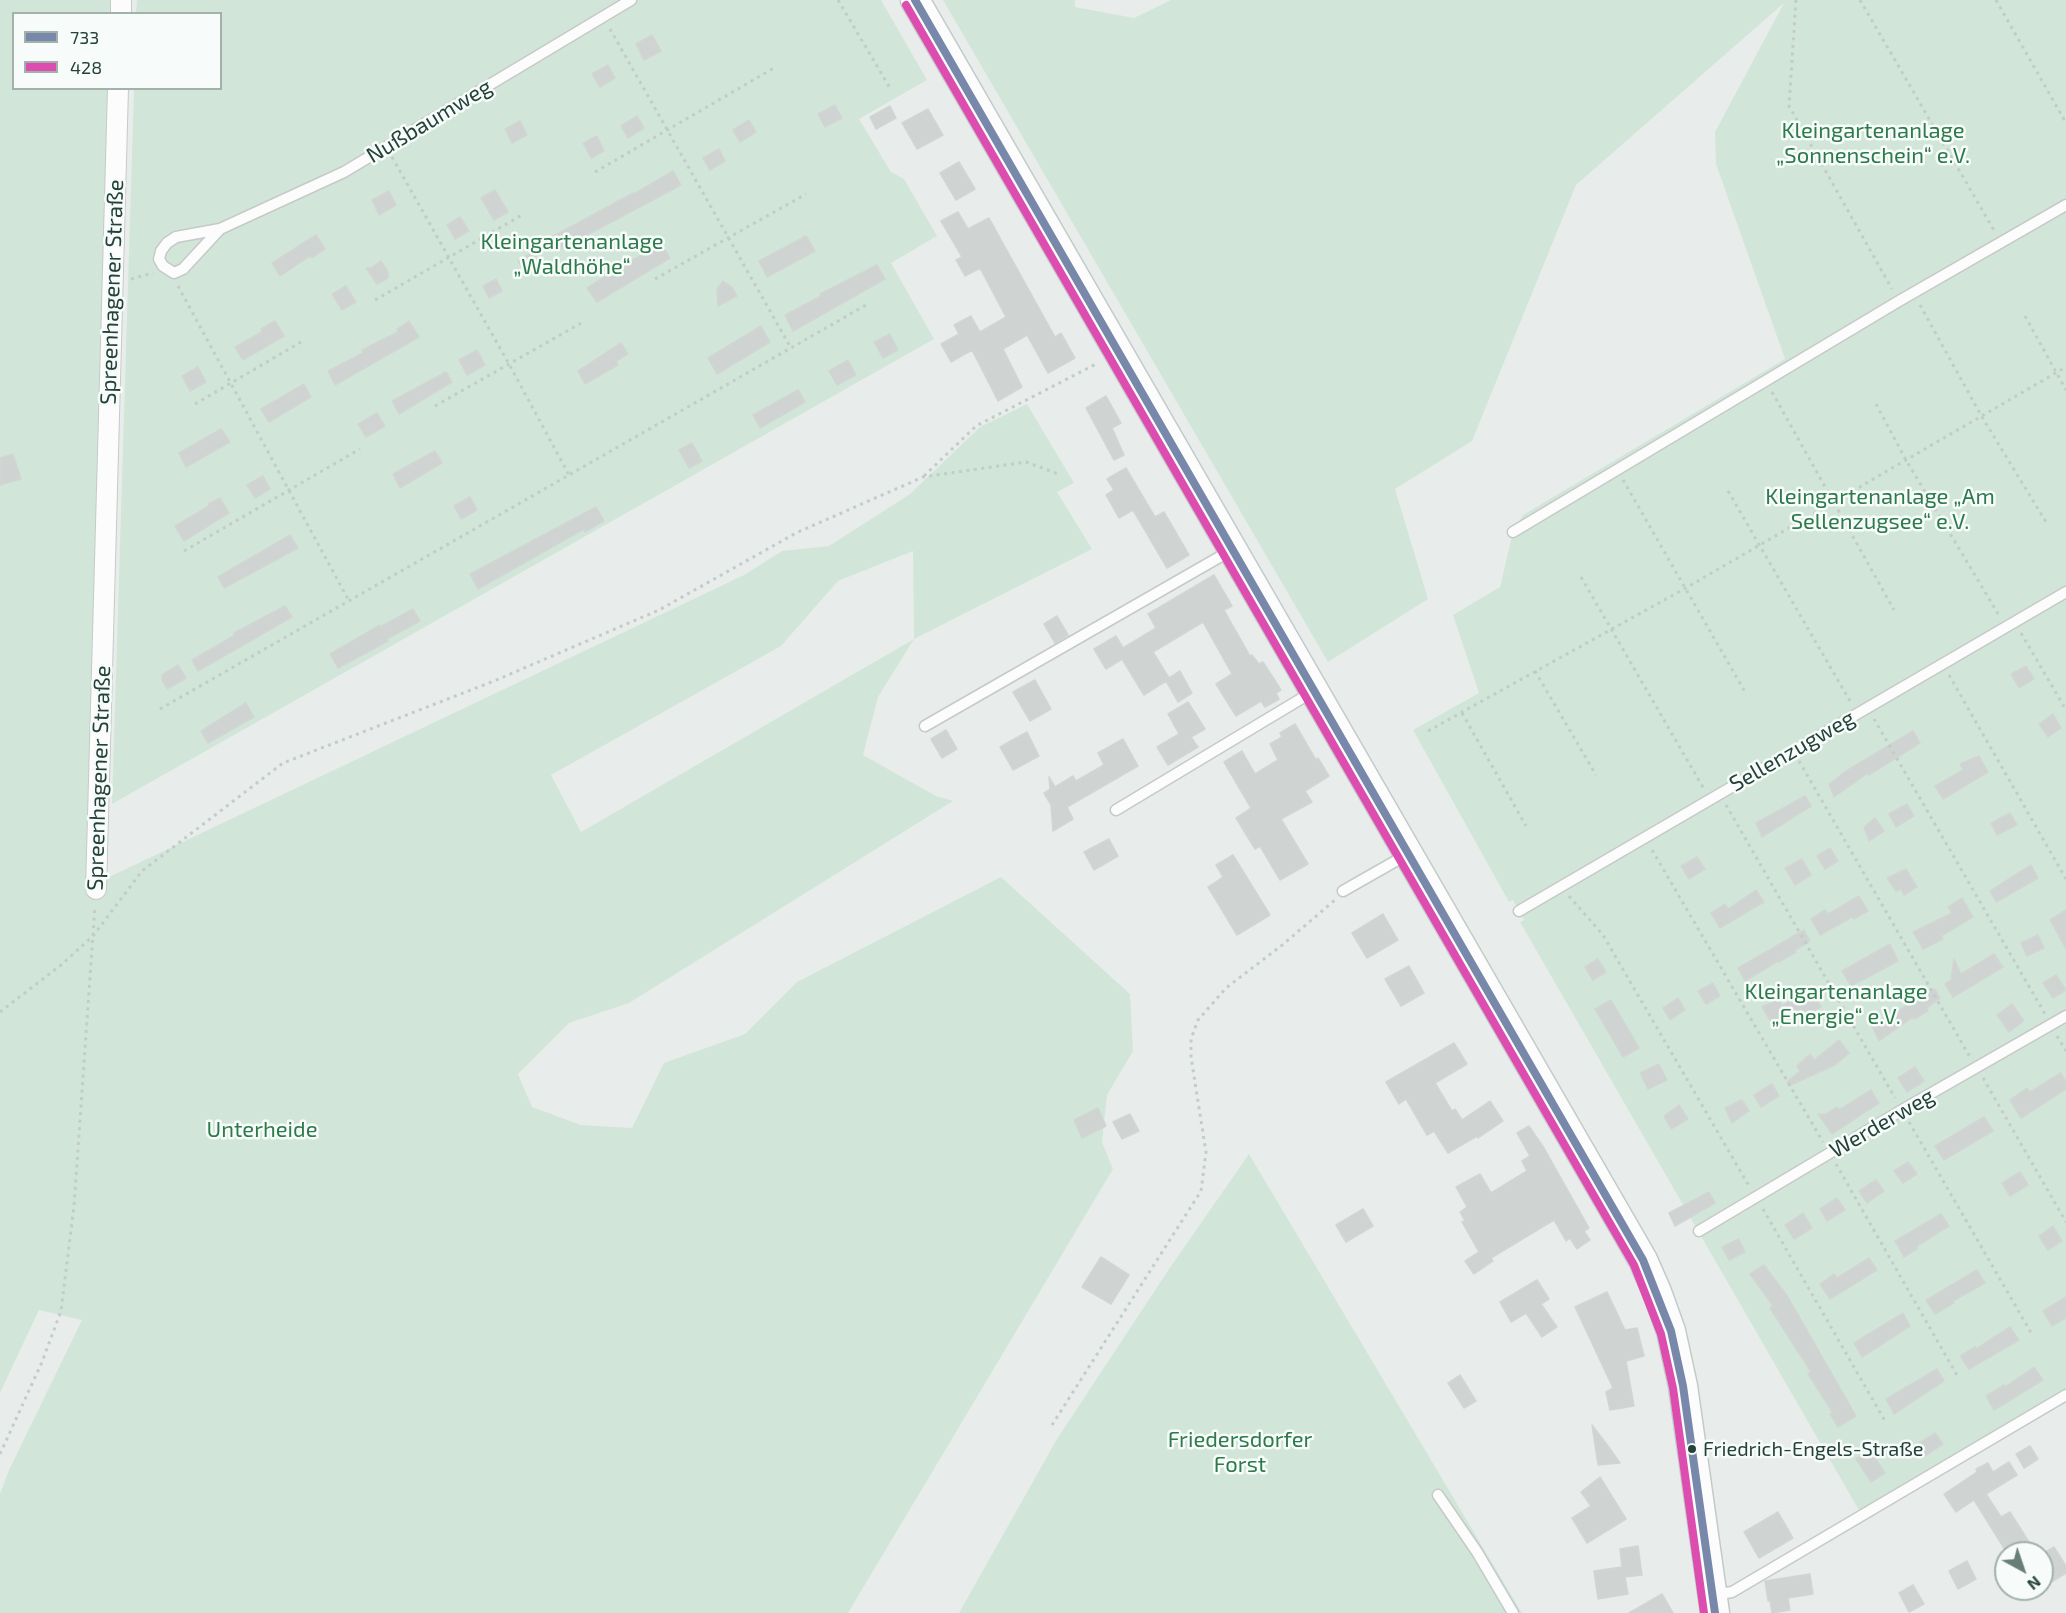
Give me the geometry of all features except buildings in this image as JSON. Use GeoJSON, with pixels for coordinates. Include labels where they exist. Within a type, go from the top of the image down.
{"type":"FeatureCollection","features":[{"type":"Feature","properties":{"kind":"main road"},"geometry":{"type":"LineString","coordinates":[[915,0],[1643,1260],[1658,1292],[1671,1331],[1683,1386],[1714,1604]]}},
{"type":"Feature","properties":{"kind":"street","name":"Spreenhagener Straße"},"geometry":{"type":"LineString","coordinates":[[96,889],[118,90]]}},
{"type":"Feature","properties":{"kind":"lane","name":"Nußbaumweg"},"geometry":{"type":"LineString","coordinates":[[220,229],[193,261],[183,269],[174,273],[163,266],[159,259],[160,251],[176,237],[220,229],[326,181],[631,0]]}},
{"type":"Feature","properties":{"kind":"lane"},"geometry":{"type":"LineString","coordinates":[[1513,532],[1899,301],[2066,205]]}},
{"type":"Feature","properties":{"kind":"lane"},"geometry":{"type":"LineString","coordinates":[[925,726],[1233,549]]}},
{"type":"Feature","properties":{"kind":"lane","name":"Sellenzugweg"},"geometry":{"type":"LineString","coordinates":[[1519,911],[2066,592]]}},
{"type":"Feature","properties":{"kind":"lane"},"geometry":{"type":"LineString","coordinates":[[1116,810],[1315,691]]}},
{"type":"Feature","properties":{"kind":"lane"},"geometry":{"type":"LineString","coordinates":[[1343,891],[1408,854]]}},
{"type":"Feature","properties":{"kind":"lane","name":"Werderweg"},"geometry":{"type":"LineString","coordinates":[[1699,1231],[2066,1016]]}},
{"type":"Feature","properties":{"kind":"lane"},"geometry":{"type":"LineString","coordinates":[[1714,1604],[2066,1395]]}},
{"type":"Feature","properties":{"kind":"lane"},"geometry":{"type":"LineString","coordinates":[[1438,1495],[1477,1552],[1513,1613]]}},
{"type":"Feature","properties":{"kind":"path"},"geometry":{"type":"LineString","coordinates":[[838,0],[890,88]]}},
{"type":"Feature","properties":{"kind":"path"},"geometry":{"type":"LineString","coordinates":[[1796,0],[1789,106],[1899,301]]}},
{"type":"Feature","properties":{"kind":"path"},"geometry":{"type":"LineString","coordinates":[[1860,0],[2001,242]]}},
{"type":"Feature","properties":{"kind":"path"},"geometry":{"type":"LineString","coordinates":[[1996,0],[2066,123]]}},
{"type":"Feature","properties":{"kind":"path"},"geometry":{"type":"LineString","coordinates":[[602,16],[791,348]]}},
{"type":"Feature","properties":{"kind":"path"},"geometry":{"type":"LineString","coordinates":[[595,172],[774,68]]}},
{"type":"Feature","properties":{"kind":"path"},"geometry":{"type":"LineString","coordinates":[[386,146],[569,475]]}},
{"type":"Feature","properties":{"kind":"path"},"geometry":{"type":"LineString","coordinates":[[655,279],[806,194]]}},
{"type":"Feature","properties":{"kind":"path"},"geometry":{"type":"LineString","coordinates":[[375,300],[522,215]]}},
{"type":"Feature","properties":{"kind":"path"},"geometry":{"type":"LineString","coordinates":[[174,273],[177,284],[349,601]]}},
{"type":"Feature","properties":{"kind":"path"},"geometry":{"type":"LineString","coordinates":[[1914,294],[1982,417],[2046,522]]}},
{"type":"Feature","properties":{"kind":"path"},"geometry":{"type":"LineString","coordinates":[[160,709],[866,305]]}},
{"type":"Feature","properties":{"kind":"path"},"geometry":{"type":"LineString","coordinates":[[2025,316],[2066,390]]}},
{"type":"Feature","properties":{"kind":"path"},"geometry":{"type":"LineString","coordinates":[[435,406],[583,322]]}},
{"type":"Feature","properties":{"kind":"path"},"geometry":{"type":"LineString","coordinates":[[195,404],[301,342]]}},
{"type":"Feature","properties":{"kind":"path"},"geometry":{"type":"LineString","coordinates":[[923,477],[976,426],[1099,362]]}},
{"type":"Feature","properties":{"kind":"path"},"geometry":{"type":"LineString","coordinates":[[1428,731],[1684,589],[2066,367]]}},
{"type":"Feature","properties":{"kind":"path"},"geometry":{"type":"LineString","coordinates":[[1766,381],[1894,610]]}},
{"type":"Feature","properties":{"kind":"path"},"geometry":{"type":"LineString","coordinates":[[1876,404],[1906,460],[2066,710]]}},
{"type":"Feature","properties":{"kind":"path"},"geometry":{"type":"LineString","coordinates":[[184,551],[360,449]]}},
{"type":"Feature","properties":{"kind":"path"},"geometry":{"type":"LineString","coordinates":[[0,1012],[61,965],[93,936],[142,871],[283,763],[494,681],[659,610],[796,533],[923,477],[1026,462],[1061,475]]}},
{"type":"Feature","properties":{"kind":"path"},"geometry":{"type":"LineString","coordinates":[[1617,471],[1745,692]]}},
{"type":"Feature","properties":{"kind":"path"},"geometry":{"type":"LineString","coordinates":[[1728,491],[1857,713]]}},
{"type":"Feature","properties":{"kind":"path"},"geometry":{"type":"LineString","coordinates":[[1581,577],[1902,1110],[2033,1336]]}},
{"type":"Feature","properties":{"kind":"path"},"geometry":{"type":"LineString","coordinates":[[1942,664],[2066,879]]}},
{"type":"Feature","properties":{"kind":"path"},"geometry":{"type":"LineString","coordinates":[[1536,671],[1596,775]]}},
{"type":"Feature","properties":{"kind":"path"},"geometry":{"type":"LineString","coordinates":[[1867,707],[2066,1051]]}},
{"type":"Feature","properties":{"kind":"path"},"geometry":{"type":"LineString","coordinates":[[1462,713],[1526,826]]}},
{"type":"Feature","properties":{"kind":"path"},"geometry":{"type":"LineString","coordinates":[[1792,750],[2066,1222]]}},
{"type":"Feature","properties":{"kind":"path"},"geometry":{"type":"LineString","coordinates":[[1645,838],[1958,1377]]}},
{"type":"Feature","properties":{"kind":"path"},"geometry":{"type":"LineString","coordinates":[[1562,887],[1603,935],[1885,1421]]}},
{"type":"Feature","properties":{"kind":"path","name":"Spreenhagener Straße"},"geometry":{"type":"LineString","coordinates":[[0,1454],[42,1362],[61,1311],[74,1206],[96,889]]}},
{"type":"Feature","properties":{"kind":"path"},"geometry":{"type":"LineString","coordinates":[[1052,1425],[1158,1262],[1201,1191],[1206,1152],[1191,1057],[1191,1039],[1198,1020],[1226,988],[1313,920],[1343,891]]}},
{"type":"Feature","properties":{"kind":"green space","name":"Unterheide"},"geometry":{"type":"Polygon","coordinates":[[[0,0],[112,0],[111,12],[12,12],[12,90],[109,90],[88,887],[744,575],[782,551],[829,546],[910,494],[980,427],[1027,404],[1074,483],[1057,492],[1092,549],[914,639],[878,697],[863,755],[936,796],[953,801],[629,1003],[569,1023],[518,1074],[532,1107],[581,1125],[632,1128],[664,1063],[745,1034],[797,982],[1001,877],[1130,994],[1133,1051],[1107,1095],[1102,1142],[1113,1169],[848,1613],[0,1613],[0,1494],[9,1470],[82,1320],[39,1310],[0,1393],[0,0]],[[913,551],[838,581],[781,646],[551,775],[581,832],[914,639],[913,551]]]}},
{"type":"Feature","properties":{"kind":"green space","name":"Kleingartenanlage „Waldhöhe“"},"geometry":{"type":"Polygon","coordinates":[[[137,0],[881,0],[927,80],[859,119],[891,172],[904,179],[937,236],[891,263],[934,339],[112,804],[134,90],[222,90],[222,12],[136,12],[137,0]]]}},
{"type":"Feature","properties":{"kind":"green space"},"geometry":{"type":"Polygon","coordinates":[[[943,0],[1075,0],[1075,7],[1134,18],[1171,0],[2066,0],[2066,1388],[1860,1512],[1520,922],[1524,920],[1513,900],[1509,902],[1413,730],[1479,693],[1453,615],[1500,587],[1513,532],[1523,515],[1785,359],[1716,164],[1715,132],[1784,3],[1576,185],[1472,441],[1395,489],[1428,599],[1328,662],[943,0]]]}},
{"type":"Feature","properties":{"kind":"green space","name":"Friedersdorfer Forst"},"geometry":{"type":"Polygon","coordinates":[[[1249,1154],[1522,1613],[959,1613],[1057,1439],[1169,1269],[1249,1154]]]}},
{"type":"Feature","properties":{"kind":"transit line","name":"733"},"geometry":{"type":"LineString","coordinates":[[915,0],[1643,1260],[1671,1331],[1683,1386],[1715,1613]]}},
{"type":"Feature","properties":{"kind":"transit line","name":"428"},"geometry":{"type":"LineString","coordinates":[[906,5],[1634,1265],[1661,1334],[1673,1388],[1704,1613]]}},
{"type":"Feature","properties":{"kind":"place","name":"Friedrich-Engels-Straße"},"geometry":{"type":"Point","coordinates":[1692,1449]}},
{"type":"Feature","properties":{"kind":"park label","name":"Kleingartenanlage „Sonnenschein“ e.V."},"geometry":{"type":"Point","coordinates":[1873,144]}},
{"type":"Feature","properties":{"kind":"park label","name":"Kleingartenanlage „Am Sellenzugsee“ e.V."},"geometry":{"type":"Point","coordinates":[1880,510]}},
{"type":"Feature","properties":{"kind":"park label","name":"Kleingartenanlage „Energie“ e.V."},"geometry":{"type":"Point","coordinates":[1836,1004]}}]}
